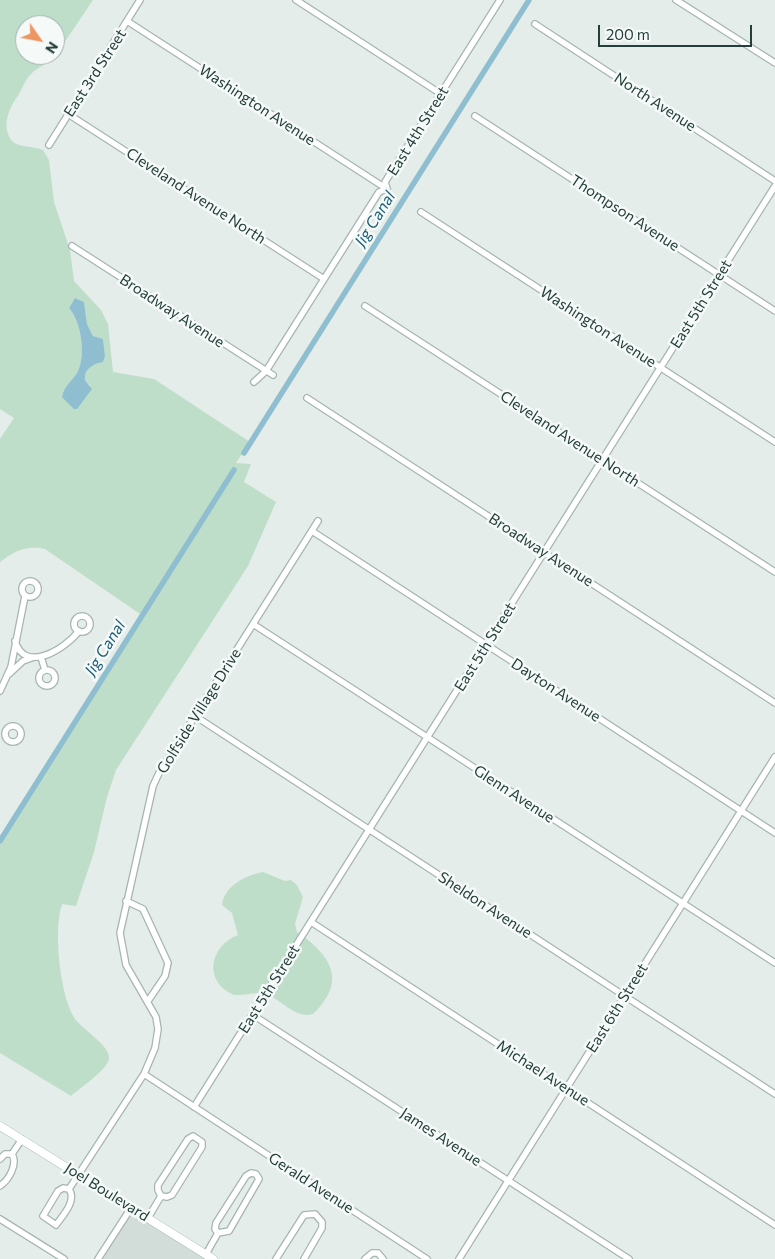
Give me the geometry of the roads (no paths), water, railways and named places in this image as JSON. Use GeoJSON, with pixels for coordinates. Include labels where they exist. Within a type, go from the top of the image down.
{"type":"FeatureCollection","features":[{"type":"Feature","properties":{"kind":"main road","name":"Joel Boulevard"},"geometry":{"type":"LineString","coordinates":[[0,1126],[213,1259]]}},
{"type":"Feature","properties":{"kind":"street","name":"East 3rd Street"},"geometry":{"type":"LineString","coordinates":[[49,145],[140,0]]}},
{"type":"Feature","properties":{"kind":"street"},"geometry":{"type":"LineString","coordinates":[[296,0],[441,94]]}},
{"type":"Feature","properties":{"kind":"street","name":"East 4th Street"},"geometry":{"type":"LineString","coordinates":[[254,382],[266,371],[379,192],[386,189],[385,182],[499,0]]}},
{"type":"Feature","properties":{"kind":"street"},"geometry":{"type":"LineString","coordinates":[[676,0],[775,63]]}},
{"type":"Feature","properties":{"kind":"street","name":"Washington Avenue"},"geometry":{"type":"LineString","coordinates":[[127,21],[386,189]]}},
{"type":"Feature","properties":{"kind":"street","name":"North Avenue"},"geometry":{"type":"LineString","coordinates":[[535,24],[775,180]]}},
{"type":"Feature","properties":{"kind":"street","name":"Cleveland Avenue North"},"geometry":{"type":"LineString","coordinates":[[68,114],[324,279]]}},
{"type":"Feature","properties":{"kind":"street","name":"Thompson Avenue"},"geometry":{"type":"LineString","coordinates":[[476,116],[775,311]]}},
{"type":"Feature","properties":{"kind":"street","name":"East 5th Street"},"geometry":{"type":"LineString","coordinates":[[194,1107],[775,186]]}},
{"type":"Feature","properties":{"kind":"street","name":"Washington Avenue"},"geometry":{"type":"LineString","coordinates":[[421,212],[775,442]]}},
{"type":"Feature","properties":{"kind":"street","name":"Broadway Avenue"},"geometry":{"type":"LineString","coordinates":[[72,246],[273,375]]}},
{"type":"Feature","properties":{"kind":"street","name":"Cleveland Avenue North"},"geometry":{"type":"LineString","coordinates":[[366,306],[775,572]]}},
{"type":"Feature","properties":{"kind":"street","name":"Broadway Avenue"},"geometry":{"type":"LineString","coordinates":[[307,398],[775,703]]}},
{"type":"Feature","properties":{"kind":"street","name":"Golfside Village Drive"},"geometry":{"type":"LineString","coordinates":[[69,1189],[80,1175],[144,1074],[153,1055],[158,1034],[156,1017],[148,1001],[132,978],[122,952],[121,926],[153,786],[159,773],[318,522]]}},
{"type":"Feature","properties":{"kind":"street","name":"Dayton Avenue"},"geometry":{"type":"LineString","coordinates":[[312,531],[775,833]]}},
{"type":"Feature","properties":{"kind":"street"},"geometry":{"type":"LineString","coordinates":[[8,676],[25,596]]}},
{"type":"Feature","properties":{"kind":"street","name":"Glenn Avenue"},"geometry":{"type":"LineString","coordinates":[[254,624],[775,964]]}},
{"type":"Feature","properties":{"kind":"street"},"geometry":{"type":"LineString","coordinates":[[0,691],[8,676],[23,661],[60,650],[79,631]]}},
{"type":"Feature","properties":{"kind":"street"},"geometry":{"type":"LineString","coordinates":[[15,636],[16,644],[21,650],[37,657],[45,670]]}},
{"type":"Feature","properties":{"kind":"street","name":"Sheldon Avenue"},"geometry":{"type":"LineString","coordinates":[[195,716],[775,1094]]}},
{"type":"Feature","properties":{"kind":"street","name":"East 6th Street"},"geometry":{"type":"LineString","coordinates":[[459,1259],[775,757]]}},
{"type":"Feature","properties":{"kind":"street"},"geometry":{"type":"LineString","coordinates":[[126,901],[143,909],[168,963],[165,976],[148,1001]]}},
{"type":"Feature","properties":{"kind":"street","name":"Michael Avenue"},"geometry":{"type":"LineString","coordinates":[[311,922],[775,1225]]}},
{"type":"Feature","properties":{"kind":"street","name":"James Avenue"},"geometry":{"type":"LineString","coordinates":[[253,1015],[628,1259]]}},
{"type":"Feature","properties":{"kind":"street","name":"Gerald Avenue"},"geometry":{"type":"LineString","coordinates":[[144,1074],[427,1259]]}},
{"type":"Feature","properties":{"kind":"street"},"geometry":{"type":"LineString","coordinates":[[193,1136],[198,1138],[202,1142],[202,1147],[172,1195],[161,1196],[158,1185],[188,1138],[193,1136]]}},
{"type":"Feature","properties":{"kind":"street"},"geometry":{"type":"LineString","coordinates":[[12,1154],[22,1139]]}},
{"type":"Feature","properties":{"kind":"street"},"geometry":{"type":"LineString","coordinates":[[0,1159],[5,1154],[12,1154]]}},
{"type":"Feature","properties":{"kind":"street"},"geometry":{"type":"LineString","coordinates":[[0,1186],[15,1165],[15,1159],[12,1154]]}},
{"type":"Feature","properties":{"kind":"street"},"geometry":{"type":"LineString","coordinates":[[206,1254],[218,1233],[229,1231],[256,1188],[259,1179],[256,1174],[251,1173],[246,1176],[216,1223],[215,1229],[218,1233]]}},
{"type":"Feature","properties":{"kind":"street"},"geometry":{"type":"LineString","coordinates":[[63,1188],[69,1189],[72,1194],[71,1202],[56,1225],[43,1216],[58,1191],[63,1188]]}},
{"type":"Feature","properties":{"kind":"street"},"geometry":{"type":"LineString","coordinates":[[148,1218],[161,1196]]}},
{"type":"Feature","properties":{"kind":"street"},"geometry":{"type":"LineString","coordinates":[[98,1259],[131,1208]]}},
{"type":"Feature","properties":{"kind":"street"},"geometry":{"type":"LineString","coordinates":[[276,1259],[304,1215],[315,1214],[322,1222],[322,1228],[304,1259]]}},
{"type":"Feature","properties":{"kind":"street"},"geometry":{"type":"LineString","coordinates":[[0,1219],[64,1259]]}},
{"type":"Feature","properties":{"kind":"street"},"geometry":{"type":"LineString","coordinates":[[365,1259],[372,1253],[378,1253],[383,1259]]}},
{"type":"Feature","properties":{"kind":"water"},"geometry":{"type":"Polygon","coordinates":[[[75,298],[84,302],[87,324],[93,336],[103,339],[105,356],[103,362],[96,364],[86,373],[85,380],[92,389],[77,409],[74,409],[62,397],[65,389],[78,371],[82,356],[81,338],[77,321],[69,308],[75,298]]]}},
{"type":"Feature","properties":{"kind":"waterway","name":"Jig Canal"},"geometry":{"type":"LineString","coordinates":[[244,453],[529,0]]}},
{"type":"Feature","properties":{"kind":"waterway","name":"Jig Canal"},"geometry":{"type":"LineString","coordinates":[[0,841],[234,470]]}}]}
